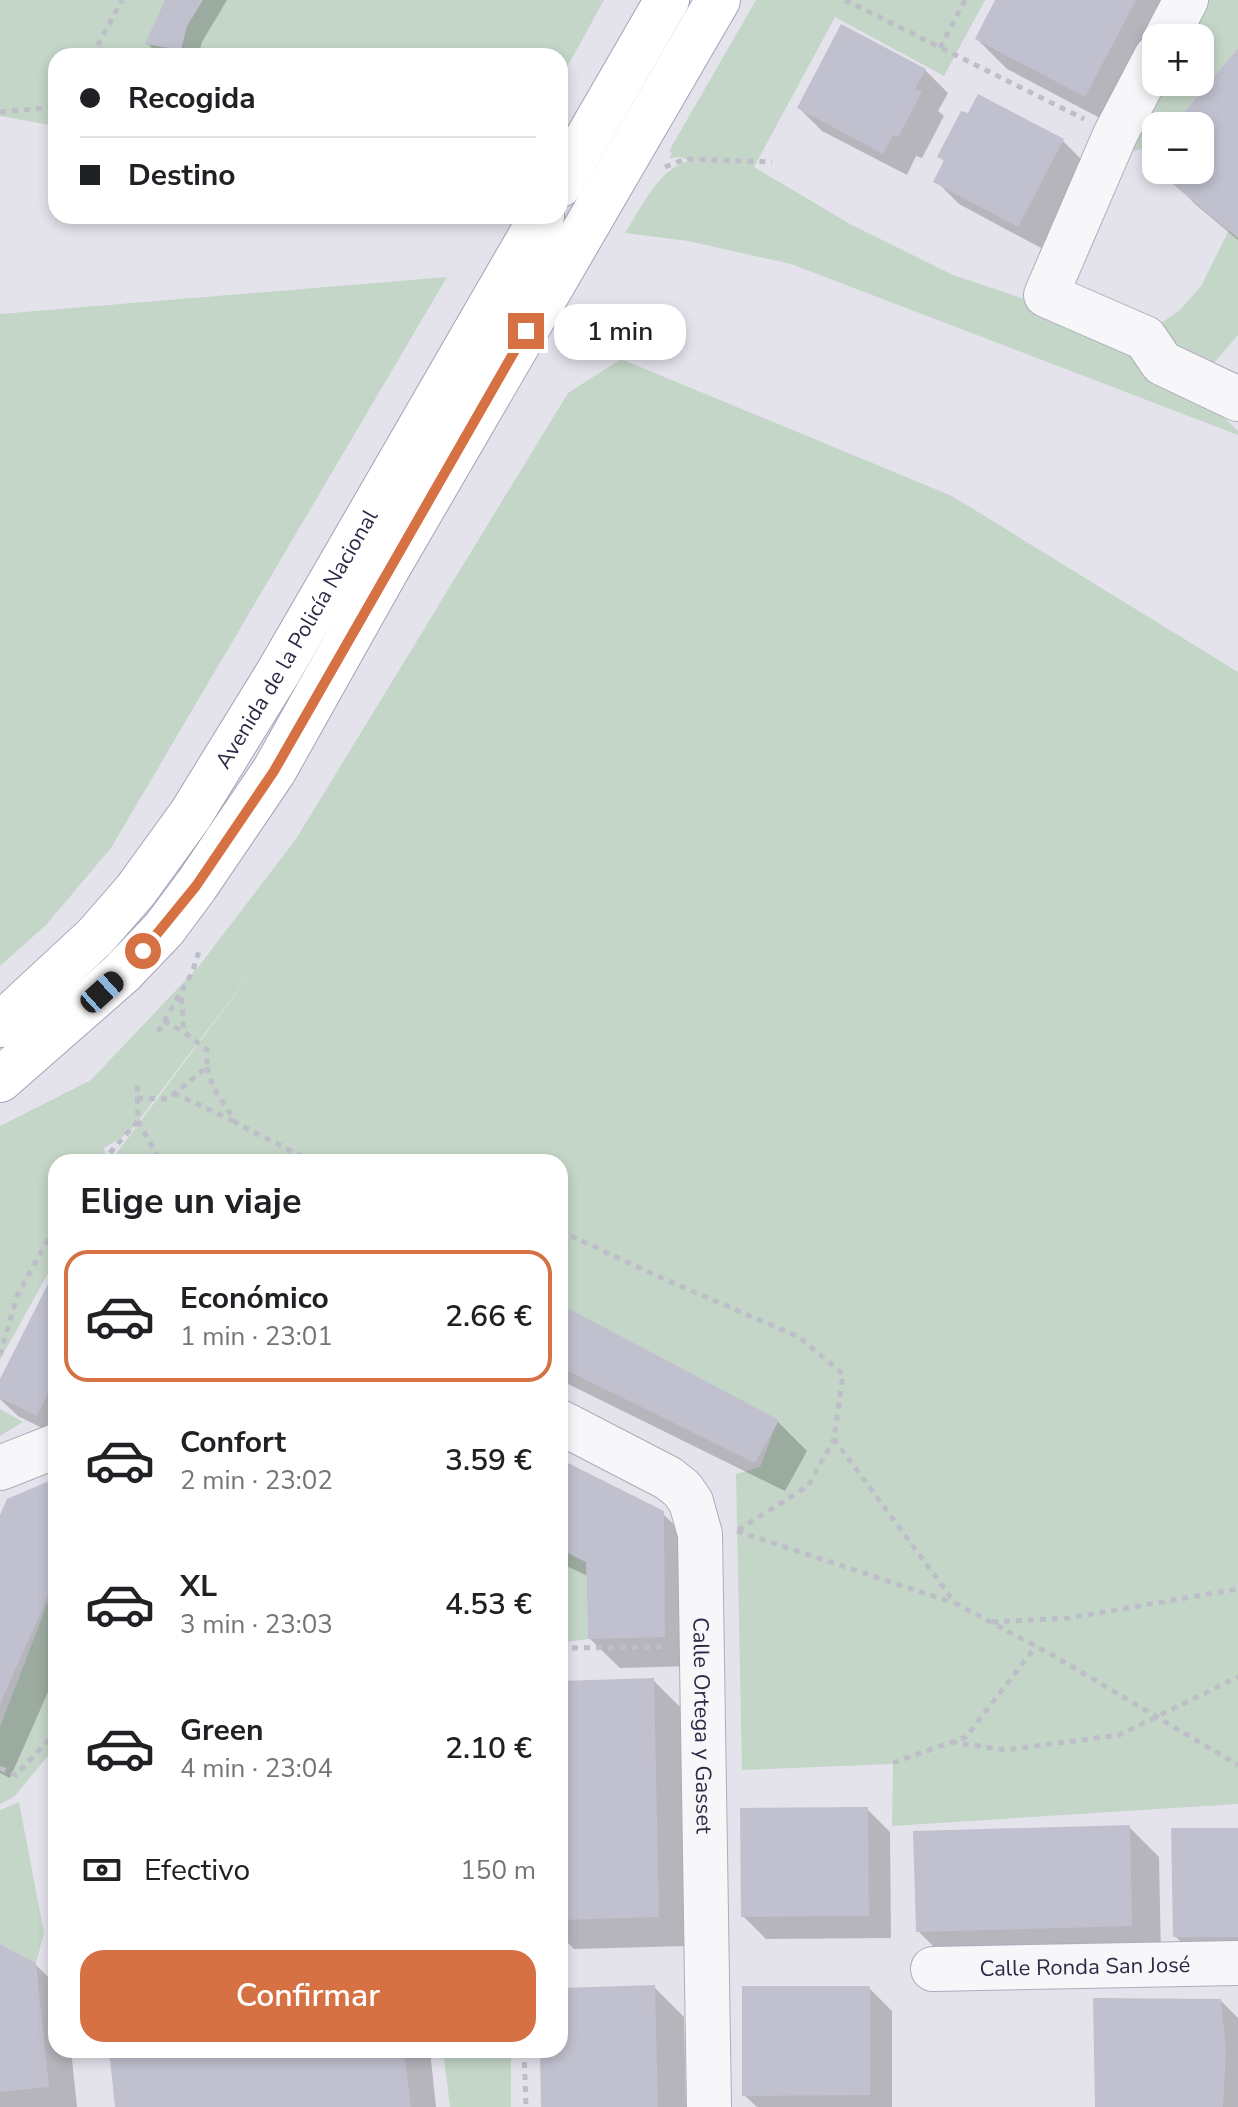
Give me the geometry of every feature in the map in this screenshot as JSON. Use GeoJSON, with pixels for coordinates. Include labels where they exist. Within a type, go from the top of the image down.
{"type":"FeatureCollection","features":[{"type":"Feature","properties":{"kind":"main road"},"geometry":{"type":"LineString","coordinates":[[568,171],[667,0]]}},
{"type":"Feature","properties":{"kind":"main road","name":"Avenida de la Policía Nacional"},"geometry":{"type":"LineString","coordinates":[[0,1080],[122,973],[164,929],[274,771],[718,0]]}},
{"type":"Feature","properties":{"kind":"main road","name":"Avenida de la Policía Nacional"},"geometry":{"type":"LineString","coordinates":[[0,1025],[95,937],[136,890],[177,835],[279,671],[537,224]]}},
{"type":"Feature","properties":{"kind":"street"},"geometry":{"type":"LineString","coordinates":[[1173,24],[1186,0]]}},
{"type":"Feature","properties":{"kind":"street"},"geometry":{"type":"LineString","coordinates":[[1142,84],[1115,135],[1046,295],[1145,338],[1162,363],[1238,399]]}},
{"type":"Feature","properties":{"kind":"street","name":"Calle Ortega y Gasset"},"geometry":{"type":"LineString","coordinates":[[568,1426],[668,1478],[682,1489],[691,1502],[700,1534],[709,2107]]}},
{"type":"Feature","properties":{"kind":"street"},"geometry":{"type":"LineString","coordinates":[[0,1468],[48,1449]]}},
{"type":"Feature","properties":{"kind":"street","name":"Calle Ronda San José"},"geometry":{"type":"LineString","coordinates":[[933,1969],[1238,1963]]}},
{"type":"Feature","properties":{"kind":"path"},"geometry":{"type":"LineString","coordinates":[[96,48],[122,0]]}},
{"type":"Feature","properties":{"kind":"path"},"geometry":{"type":"LineString","coordinates":[[845,0],[1115,135]]}},
{"type":"Feature","properties":{"kind":"path"},"geometry":{"type":"LineString","coordinates":[[940,48],[965,0]]}},
{"type":"Feature","properties":{"kind":"path"},"geometry":{"type":"LineString","coordinates":[[0,112],[48,108]]}},
{"type":"Feature","properties":{"kind":"path"},"geometry":{"type":"LineString","coordinates":[[657,170],[685,159],[772,162]]}},
{"type":"Feature","properties":{"kind":"path"},"geometry":{"type":"LineString","coordinates":[[158,1032],[186,983],[205,936]]}},
{"type":"Feature","properties":{"kind":"path"},"geometry":{"type":"LineString","coordinates":[[182,974],[186,983]]}},
{"type":"Feature","properties":{"kind":"path"},"geometry":{"type":"LineString","coordinates":[[181,993],[184,1032]]}},
{"type":"Feature","properties":{"kind":"path"},"geometry":{"type":"LineString","coordinates":[[164,1021],[207,1050],[207,1067],[213,1087],[236,1123]]}},
{"type":"Feature","properties":{"kind":"path"},"geometry":{"type":"LineString","coordinates":[[137,1098],[168,1099],[207,1067]]}},
{"type":"Feature","properties":{"kind":"path"},"geometry":{"type":"LineString","coordinates":[[137,1080],[138,1121],[157,1154]]}},
{"type":"Feature","properties":{"kind":"path"},"geometry":{"type":"LineString","coordinates":[[174,1093],[297,1154]]}},
{"type":"Feature","properties":{"kind":"path"},"geometry":{"type":"LineString","coordinates":[[109,1154],[138,1121]]}},
{"type":"Feature","properties":{"kind":"path"},"geometry":{"type":"LineString","coordinates":[[568,1235],[799,1337],[843,1374],[834,1439],[808,1486],[737,1531],[955,1603],[1036,1646],[1238,1765]]}},
{"type":"Feature","properties":{"kind":"path"},"geometry":{"type":"LineString","coordinates":[[0,1355],[17,1296],[48,1240]]}},
{"type":"Feature","properties":{"kind":"path"},"geometry":{"type":"LineString","coordinates":[[834,1439],[955,1603]]}},
{"type":"Feature","properties":{"kind":"path"},"geometry":{"type":"LineString","coordinates":[[991,1622],[1069,1618],[1238,1589]]}},
{"type":"Feature","properties":{"kind":"path"},"geometry":{"type":"LineString","coordinates":[[568,1648],[702,1646]]}},
{"type":"Feature","properties":{"kind":"path"},"geometry":{"type":"LineString","coordinates":[[893,1763],[966,1737],[1036,1646]]}},
{"type":"Feature","properties":{"kind":"path"},"geometry":{"type":"LineString","coordinates":[[951,1742],[1006,1750],[1119,1735],[1238,1677]]}},
{"type":"Feature","properties":{"kind":"path"},"geometry":{"type":"LineString","coordinates":[[0,1768],[16,1775],[48,1741]]}},
{"type":"Feature","properties":{"kind":"path"},"geometry":{"type":"LineString","coordinates":[[524,2058],[526,2107]]}},
{"type":"Feature","properties":{"kind":"green space"},"geometry":{"type":"Polygon","coordinates":[[[0,0],[604,0],[568,65],[568,48],[48,48],[48,125],[0,116],[0,0]]]}},
{"type":"Feature","properties":{"kind":"green space"},"geometry":{"type":"Polygon","coordinates":[[[756,0],[985,0],[944,76],[835,17],[754,167],[850,224],[953,275],[1060,311],[1134,342],[1180,310],[1201,286],[1229,230],[1238,238],[1238,335],[1193,388],[1238,431],[1238,435],[791,264],[688,241],[625,233],[659,181],[678,165],[689,161],[681,157],[669,158],[672,153],[669,151],[756,0]]]}},
{"type":"Feature","properties":{"kind":"green space"},"geometry":{"type":"Polygon","coordinates":[[[1202,0],[1238,0],[1238,48],[1214,77],[1214,24],[1190,24],[1202,0]]]}},
{"type":"Feature","properties":{"kind":"green space"},"geometry":{"type":"Polygon","coordinates":[[[1155,96],[1198,96],[1185,112],[1147,112],[1155,96]]]}},
{"type":"Feature","properties":{"kind":"green space"},"geometry":{"type":"Polygon","coordinates":[[[1142,123],[1142,148],[1127,154],[1142,123]]]}},
{"type":"Feature","properties":{"kind":"green space"},"geometry":{"type":"Polygon","coordinates":[[[447,277],[111,848],[46,925],[0,966],[0,314],[447,277]]]}},
{"type":"Feature","properties":{"kind":"green space"},"geometry":{"type":"Polygon","coordinates":[[[621,359],[952,496],[1238,672],[1238,1804],[892,1826],[893,1764],[742,1770],[736,1474],[760,1467],[778,1420],[568,1316],[568,1154],[116,1154],[261,960],[130,1132],[104,1148],[105,1154],[48,1154],[48,1273],[0,1360],[0,1126],[91,1080],[199,966],[296,839],[568,393],[621,359]]]}},
{"type":"Feature","properties":{"kind":"green space"},"geometry":{"type":"Polygon","coordinates":[[[0,1409],[23,1422],[0,1436],[0,1409]]]}},
{"type":"Feature","properties":{"kind":"green space"},"geometry":{"type":"Polygon","coordinates":[[[568,1553],[586,1562],[588,1639],[568,1642],[568,1553]]]}},
{"type":"Feature","properties":{"kind":"green space"},"geometry":{"type":"Polygon","coordinates":[[[48,1602],[48,1756],[14,1797],[0,1804],[0,1727],[48,1602]]]}},
{"type":"Feature","properties":{"kind":"green space"},"geometry":{"type":"Polygon","coordinates":[[[19,1802],[44,1933],[36,1963],[0,1944],[0,1810],[19,1802]]]}},
{"type":"Feature","properties":{"kind":"green space"},"geometry":{"type":"Polygon","coordinates":[[[444,2058],[511,2058],[511,2107],[450,2107],[444,2058]]]}},
{"type":"Feature","properties":{"kind":"building"},"geometry":{"type":"Polygon","coordinates":[[[165,0],[203,0],[187,26],[182,48],[145,44],[165,0]]]}},
{"type":"Feature","properties":{"kind":"building"},"geometry":{"type":"Polygon","coordinates":[[[995,0],[1136,0],[1085,97],[975,39],[995,0]]]}},
{"type":"Feature","properties":{"kind":"building"},"geometry":{"type":"Polygon","coordinates":[[[841,24],[926,69],[915,89],[922,92],[898,137],[893,135],[883,154],[797,108],[841,24]]]}},
{"type":"Feature","properties":{"kind":"building"},"geometry":{"type":"Polygon","coordinates":[[[1238,48],[1238,238],[1173,184],[1214,184],[1214,112],[1185,112],[1198,96],[1214,96],[1214,77],[1238,48]]]}},
{"type":"Feature","properties":{"kind":"building"},"geometry":{"type":"Polygon","coordinates":[[[978,94],[1064,139],[1018,227],[933,182],[944,160],[937,157],[961,111],[968,113],[978,94]]]}},
{"type":"Feature","properties":{"kind":"building"},"geometry":{"type":"Polygon","coordinates":[[[48,1284],[48,1393],[37,1416],[0,1398],[0,1379],[48,1284]]]}},
{"type":"Feature","properties":{"kind":"building"},"geometry":{"type":"Polygon","coordinates":[[[568,1308],[779,1420],[755,1463],[568,1371],[568,1308]]]}},
{"type":"Feature","properties":{"kind":"building"},"geometry":{"type":"Polygon","coordinates":[[[568,1463],[664,1511],[665,1637],[588,1639],[586,1562],[568,1553],[568,1463]]]}},
{"type":"Feature","properties":{"kind":"building"},"geometry":{"type":"Polygon","coordinates":[[[48,1481],[48,1596],[0,1704],[0,1515],[7,1499],[48,1481]]]}},
{"type":"Feature","properties":{"kind":"building"},"geometry":{"type":"Polygon","coordinates":[[[654,1678],[659,1917],[568,1920],[568,1681],[654,1678]]]}},
{"type":"Feature","properties":{"kind":"building"},"geometry":{"type":"Polygon","coordinates":[[[868,1807],[869,1916],[741,1917],[740,1808],[868,1807]]]}},
{"type":"Feature","properties":{"kind":"building"},"geometry":{"type":"Polygon","coordinates":[[[1130,1825],[1132,1926],[916,1932],[913,1831],[1130,1825]]]}},
{"type":"Feature","properties":{"kind":"building"},"geometry":{"type":"Polygon","coordinates":[[[1171,1828],[1238,1828],[1238,1937],[1173,1937],[1171,1828]]]}},
{"type":"Feature","properties":{"kind":"building"},"geometry":{"type":"Polygon","coordinates":[[[0,1944],[36,1963],[49,2087],[0,2092],[0,1944]]]}},
{"type":"Feature","properties":{"kind":"building"},"geometry":{"type":"Polygon","coordinates":[[[655,1985],[658,2107],[541,2107],[540,2058],[568,2058],[568,1988],[655,1985]]]}},
{"type":"Feature","properties":{"kind":"building"},"geometry":{"type":"Polygon","coordinates":[[[742,1986],[870,1986],[870,2095],[742,2096],[742,1986]]]}},
{"type":"Feature","properties":{"kind":"building"},"geometry":{"type":"Polygon","coordinates":[[[1093,1998],[1221,1999],[1226,2050],[1223,2107],[1095,2107],[1093,1998]]]}},
{"type":"Feature","properties":{"kind":"building"},"geometry":{"type":"Polygon","coordinates":[[[110,2058],[405,2058],[411,2107],[115,2107],[110,2058]]]}},
{"type":"Feature","properties":{"kind":"route"},"geometry":{"type":"LineString","coordinates":[[143,951],[196,886],[274,771],[526,331]]}}]}
